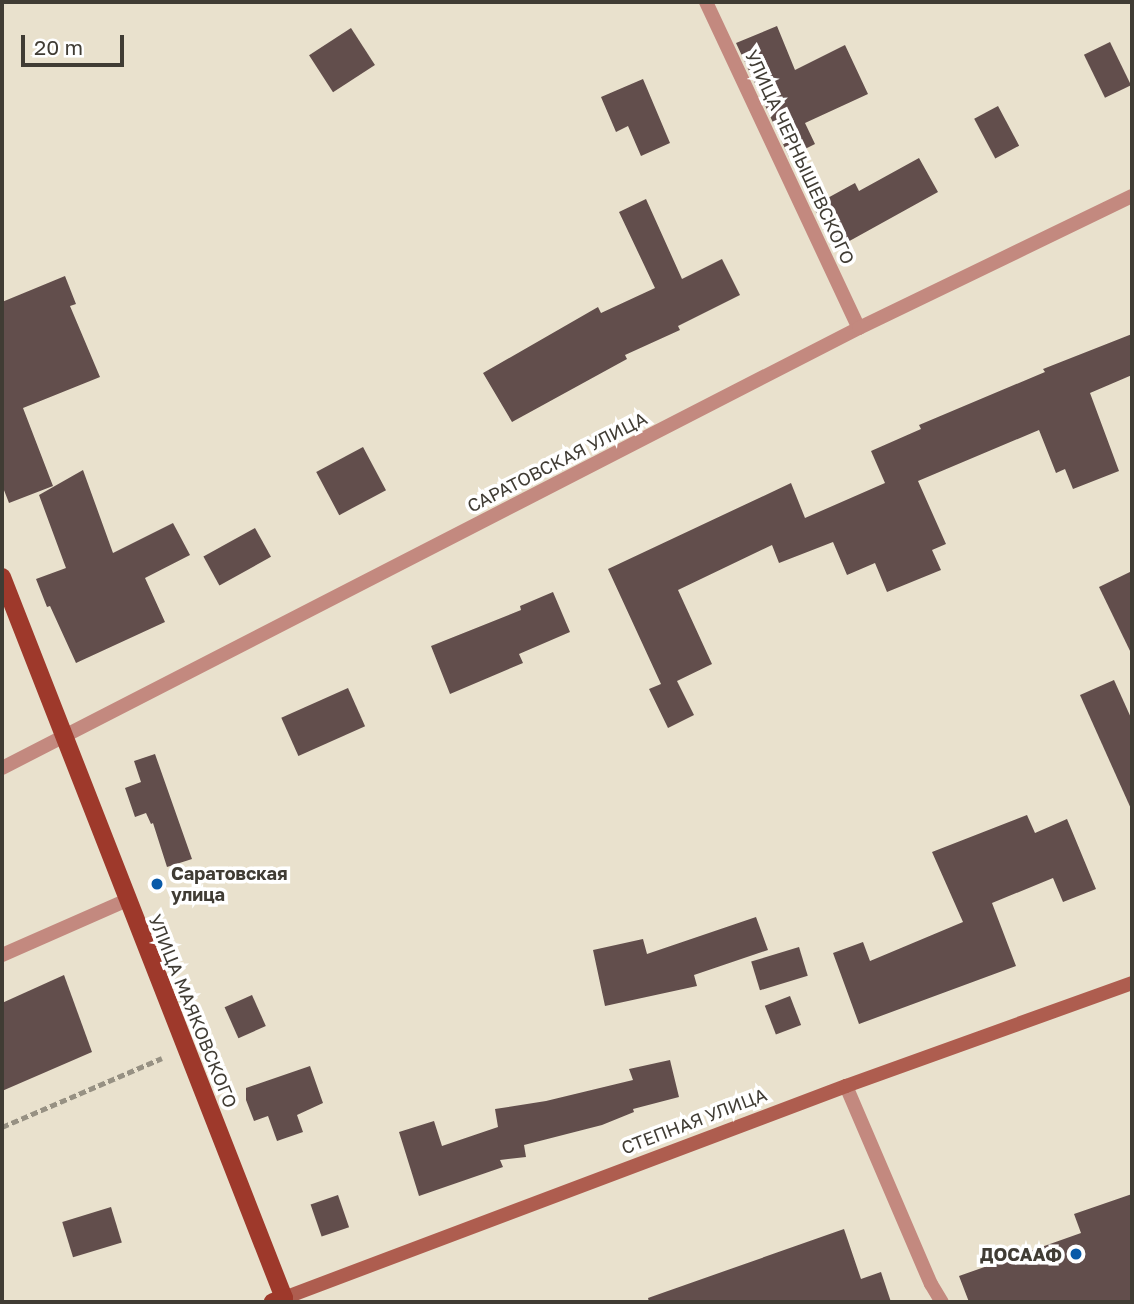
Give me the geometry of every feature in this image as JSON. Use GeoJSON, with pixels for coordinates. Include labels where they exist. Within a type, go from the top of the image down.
{"type":"FeatureCollection","features":[{"type":"Feature","properties":{"kind":"main road","name":"УЛИЦА МАЯКОВСКОГО"},"geometry":{"type":"LineString","coordinates":[[2,577],[186,1048],[281,1301]]}},
{"type":"Feature","properties":{"kind":"street","name":"УЛИЦА ЧЕРНЫШЕВСКОГО"},"geometry":{"type":"LineString","coordinates":[[706,2],[859,328]]}},
{"type":"Feature","properties":{"kind":"street","name":"САРАТОВСКАЯ УЛИЦА"},"geometry":{"type":"LineString","coordinates":[[2,768],[859,328],[1132,196]]}},
{"type":"Feature","properties":{"kind":"street"},"geometry":{"type":"LineString","coordinates":[[2,955],[127,900]]}},
{"type":"Feature","properties":{"kind":"street","name":"СТЕПНАЯ УЛИЦА"},"geometry":{"type":"LineString","coordinates":[[281,1301],[846,1086],[1132,984]]}},
{"type":"Feature","properties":{"kind":"street"},"geometry":{"type":"LineString","coordinates":[[846,1086],[931,1284],[942,1302]]}},
{"type":"Feature","properties":{"kind":"path"},"geometry":{"type":"LineString","coordinates":[[2,1127],[186,1048]]}},
{"type":"Feature","properties":{"kind":"building"},"geometry":{"type":"Polygon","coordinates":[[[777,26],[795,70],[845,45],[868,94],[805,123],[815,144],[789,157],[736,43],[777,26]]]}},
{"type":"Feature","properties":{"kind":"building"},"geometry":{"type":"Polygon","coordinates":[[[351,28],[375,65],[333,92],[309,55],[351,28]]]}},
{"type":"Feature","properties":{"kind":"building"},"geometry":{"type":"Polygon","coordinates":[[[1110,42],[1131,85],[1105,98],[1084,55],[1110,42]]]}},
{"type":"Feature","properties":{"kind":"building"},"geometry":{"type":"Polygon","coordinates":[[[643,79],[670,143],[641,156],[628,126],[616,132],[601,97],[643,79]]]}},
{"type":"Feature","properties":{"kind":"building"},"geometry":{"type":"Polygon","coordinates":[[[998,106],[1019,146],[995,158],[974,119],[998,106]]]}},
{"type":"Feature","properties":{"kind":"building"},"geometry":{"type":"Polygon","coordinates":[[[919,158],[938,192],[835,249],[813,206],[855,183],[859,191],[919,158]]]}},
{"type":"Feature","properties":{"kind":"building"},"geometry":{"type":"Polygon","coordinates":[[[646,199],[682,279],[722,259],[740,295],[678,326],[680,330],[625,355],[627,359],[512,422],[483,373],[598,307],[601,313],[655,288],[619,212],[646,199]]]}},
{"type":"Feature","properties":{"kind":"building"},"geometry":{"type":"Polygon","coordinates":[[[65,276],[76,304],[70,306],[100,377],[23,408],[53,486],[9,503],[2,485],[2,302],[65,276]]]}},
{"type":"Feature","properties":{"kind":"building"},"geometry":{"type":"Polygon","coordinates":[[[1132,334],[1132,375],[1090,393],[1119,471],[1073,489],[1065,469],[1056,473],[1039,430],[918,481],[946,544],[932,550],[941,570],[887,592],[875,563],[847,575],[833,542],[779,563],[772,545],[678,590],[712,664],[677,681],[694,715],[668,728],[649,689],[661,684],[608,569],[791,483],[805,518],[885,483],[871,451],[921,429],[919,425],[1045,372],[1043,369],[1132,334]]]}},
{"type":"Feature","properties":{"kind":"building"},"geometry":{"type":"Polygon","coordinates":[[[363,447],[386,490],[339,515],[316,472],[363,447]]]}},
{"type":"Feature","properties":{"kind":"building"},"geometry":{"type":"Polygon","coordinates":[[[83,470],[113,553],[173,523],[190,555],[145,578],[165,622],[76,663],[50,606],[47,607],[36,579],[66,568],[39,495],[83,470]]]}},
{"type":"Feature","properties":{"kind":"building"},"geometry":{"type":"Polygon","coordinates":[[[255,528],[271,557],[219,585],[203,557],[255,528]]]}},
{"type":"Feature","properties":{"kind":"building"},"geometry":{"type":"Polygon","coordinates":[[[1132,571],[1132,655],[1099,587],[1132,571]]]}},
{"type":"Feature","properties":{"kind":"building"},"geometry":{"type":"Polygon","coordinates":[[[553,592],[570,632],[519,654],[523,663],[450,694],[431,646],[521,610],[520,606],[553,592]]]}},
{"type":"Feature","properties":{"kind":"building"},"geometry":{"type":"Polygon","coordinates":[[[1114,680],[1132,720],[1132,811],[1080,695],[1114,680]]]}},
{"type":"Feature","properties":{"kind":"building"},"geometry":{"type":"Polygon","coordinates":[[[348,688],[365,726],[298,756],[281,718],[348,688]]]}},
{"type":"Feature","properties":{"kind":"building"},"geometry":{"type":"Polygon","coordinates":[[[155,754],[192,859],[167,867],[153,823],[151,824],[146,813],[135,817],[125,788],[141,782],[134,761],[155,754]]]}},
{"type":"Feature","properties":{"kind":"building"},"geometry":{"type":"Polygon","coordinates":[[[1027,815],[1035,833],[1067,819],[1096,889],[1063,902],[1053,878],[992,903],[1016,966],[859,1024],[833,953],[863,942],[870,961],[963,922],[932,852],[1027,815]]]}},
{"type":"Feature","properties":{"kind":"building"},"geometry":{"type":"Polygon","coordinates":[[[756,917],[768,950],[694,975],[697,986],[605,1006],[593,950],[643,939],[647,954],[756,917]]]}},
{"type":"Feature","properties":{"kind":"building"},"geometry":{"type":"Polygon","coordinates":[[[799,947],[808,976],[760,990],[751,962],[799,947]]]}},
{"type":"Feature","properties":{"kind":"building"},"geometry":{"type":"Polygon","coordinates":[[[64,975],[92,1052],[2,1091],[2,1003],[64,975]]]}},
{"type":"Feature","properties":{"kind":"building"},"geometry":{"type":"Polygon","coordinates":[[[252,995],[266,1026],[238,1038],[225,1007],[252,995]]]}},
{"type":"Feature","properties":{"kind":"building"},"geometry":{"type":"Polygon","coordinates":[[[790,996],[801,1025],[776,1035],[765,1006],[790,996]]]}},
{"type":"Feature","properties":{"kind":"building"},"geometry":{"type":"Polygon","coordinates":[[[670,1060],[679,1097],[633,1109],[634,1112],[602,1125],[524,1145],[526,1157],[500,1160],[503,1167],[419,1196],[399,1132],[434,1121],[442,1146],[498,1127],[495,1109],[546,1101],[633,1080],[629,1069],[670,1060]]]}},
{"type":"Feature","properties":{"kind":"building"},"geometry":{"type":"Polygon","coordinates":[[[310,1066],[323,1103],[297,1115],[303,1132],[277,1141],[268,1116],[254,1121],[246,1100],[246,1088],[310,1066]]]}},
{"type":"Feature","properties":{"kind":"building","name":"ДОСААФ"},"geometry":{"type":"Polygon","coordinates":[[[1132,1194],[1132,1302],[969,1302],[959,1276],[1081,1233],[1074,1214],[1132,1194]]]}},
{"type":"Feature","properties":{"kind":"building"},"geometry":{"type":"Polygon","coordinates":[[[338,1195],[349,1227],[322,1237],[311,1204],[338,1195]]]}},
{"type":"Feature","properties":{"kind":"building"},"geometry":{"type":"Polygon","coordinates":[[[111,1207],[122,1242],[73,1257],[62,1222],[111,1207]]]}},
{"type":"Feature","properties":{"kind":"building"},"geometry":{"type":"Polygon","coordinates":[[[844,1229],[861,1279],[881,1272],[891,1302],[649,1302],[648,1298],[844,1229]]]}},
{"type":"Feature","properties":{"kind":"place","name":"Саратовская улица"},"geometry":{"type":"Point","coordinates":[157,884]}},
{"type":"Feature","properties":{"kind":"place","name":"ДОСААФ"},"geometry":{"type":"Point","coordinates":[1076,1254]}}]}
